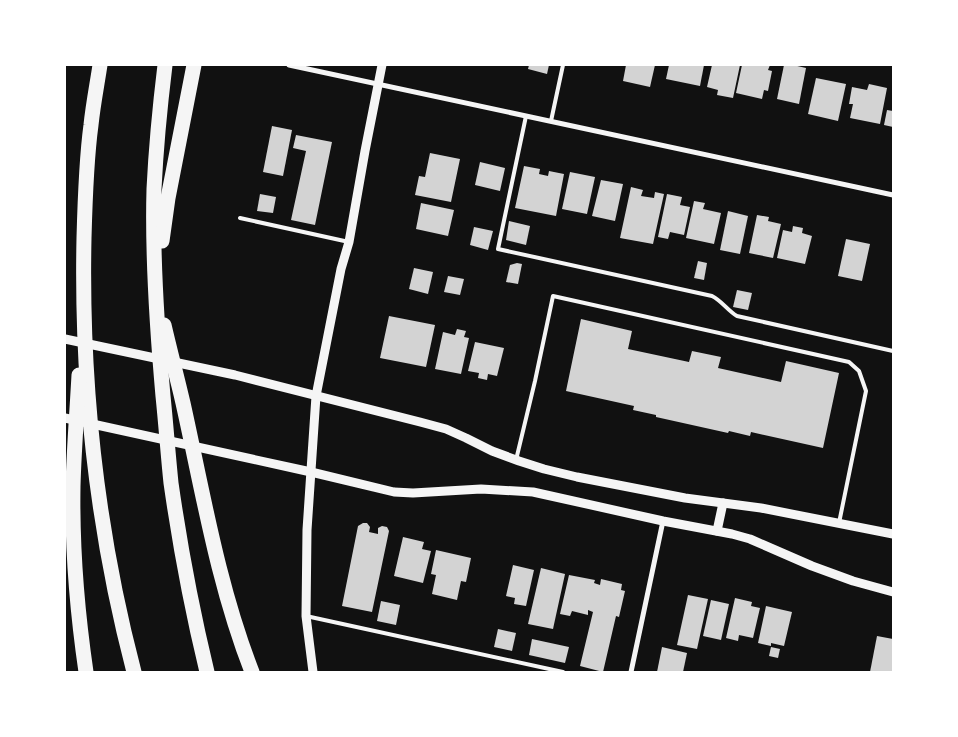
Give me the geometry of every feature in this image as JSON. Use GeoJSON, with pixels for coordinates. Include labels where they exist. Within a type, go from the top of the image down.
{"type":"FeatureCollection","features":[{"type":"Feature","properties":{"kind":"highway"},"geometry":{"type":"LineString","coordinates":[[100,65],[91,126],[85,210],[84,294],[87,376],[97,475],[114,583],[134,672]]}},
{"type":"Feature","properties":{"kind":"highway"},"geometry":{"type":"LineString","coordinates":[[165,65],[158,125],[154,190],[157,327],[171,481],[192,604],[207,672]]}},
{"type":"Feature","properties":{"kind":"highway"},"geometry":{"type":"LineString","coordinates":[[194,65],[168,198],[155,286],[183,403],[199,484],[231,614],[252,672]]}},
{"type":"Feature","properties":{"kind":"highway"},"geometry":{"type":"LineString","coordinates":[[84,294],[73,512],[75,568],[86,672]]}},
{"type":"Feature","properties":{"kind":"street"},"geometry":{"type":"LineString","coordinates":[[289,65],[893,195]]}},
{"type":"Feature","properties":{"kind":"street"},"geometry":{"type":"LineString","coordinates":[[313,672],[306,616],[307,530],[316,396],[341,270],[349,242],[382,65]]}},
{"type":"Feature","properties":{"kind":"street"},"geometry":{"type":"LineString","coordinates":[[65,339],[235,375],[446,429],[516,460],[576,477],[685,498],[761,508],[893,534]]}},
{"type":"Feature","properties":{"kind":"street"},"geometry":{"type":"LineString","coordinates":[[65,418],[394,492],[413,493],[481,489],[533,492],[750,539],[812,566],[853,581],[893,592]]}},
{"type":"Feature","properties":{"kind":"street"},"geometry":{"type":"LineString","coordinates":[[716,531],[723,503]]}},
{"type":"Feature","properties":{"kind":"street"},"geometry":{"type":"LineString","coordinates":[[631,672],[663,521]]}},
{"type":"Feature","properties":{"kind":"lane"},"geometry":{"type":"LineString","coordinates":[[551,121],[563,65]]}},
{"type":"Feature","properties":{"kind":"lane"},"geometry":{"type":"LineString","coordinates":[[526,116],[498,249],[712,296],[737,316],[893,351]]}},
{"type":"Feature","properties":{"kind":"lane"},"geometry":{"type":"LineString","coordinates":[[240,218],[349,242]]}},
{"type":"Feature","properties":{"kind":"lane"},"geometry":{"type":"LineString","coordinates":[[516,460],[535,381],[552,296],[849,362],[859,371],[866,391],[839,523]]}},
{"type":"Feature","properties":{"kind":"lane"},"geometry":{"type":"LineString","coordinates":[[306,616],[563,672]]}},
{"type":"Feature","properties":{"kind":"building"},"geometry":{"type":"Polygon","coordinates":[[[529,65],[549,65],[547,74],[528,69],[529,65]]]}},
{"type":"Feature","properties":{"kind":"building"},"geometry":{"type":"Polygon","coordinates":[[[626,65],[655,65],[650,87],[623,81],[626,65]]]}},
{"type":"Feature","properties":{"kind":"building"},"geometry":{"type":"Polygon","coordinates":[[[669,65],[704,65],[700,86],[666,79],[669,65]]]}},
{"type":"Feature","properties":{"kind":"building"},"geometry":{"type":"Polygon","coordinates":[[[712,65],[740,65],[733,98],[717,95],[718,90],[707,87],[712,65]]]}},
{"type":"Feature","properties":{"kind":"building"},"geometry":{"type":"Polygon","coordinates":[[[742,65],[770,65],[768,70],[772,71],[768,91],[764,90],[762,99],[736,93],[742,65]]]}},
{"type":"Feature","properties":{"kind":"building"},"geometry":{"type":"Polygon","coordinates":[[[784,65],[806,68],[799,104],[777,99],[784,65]]]}},
{"type":"Feature","properties":{"kind":"building"},"geometry":{"type":"Polygon","coordinates":[[[816,78],[846,84],[838,121],[808,114],[816,78]]]}},
{"type":"Feature","properties":{"kind":"building"},"geometry":{"type":"Polygon","coordinates":[[[869,84],[887,88],[880,124],[850,118],[853,104],[849,104],[852,87],[867,90],[869,84]]]}},
{"type":"Feature","properties":{"kind":"building"},"geometry":{"type":"Polygon","coordinates":[[[887,110],[893,111],[893,127],[884,125],[887,110]]]}},
{"type":"Feature","properties":{"kind":"building"},"geometry":{"type":"Polygon","coordinates":[[[272,126],[292,130],[283,176],[263,172],[272,126]]]}},
{"type":"Feature","properties":{"kind":"building"},"geometry":{"type":"Polygon","coordinates":[[[296,135],[332,142],[315,225],[291,220],[306,151],[293,148],[296,135]]]}},
{"type":"Feature","properties":{"kind":"building"},"geometry":{"type":"Polygon","coordinates":[[[430,153],[460,159],[451,202],[415,195],[419,176],[425,177],[430,153]]]}},
{"type":"Feature","properties":{"kind":"building"},"geometry":{"type":"Polygon","coordinates":[[[480,162],[505,168],[500,191],[475,185],[480,162]]]}},
{"type":"Feature","properties":{"kind":"building"},"geometry":{"type":"Polygon","coordinates":[[[524,166],[540,169],[539,174],[548,176],[549,171],[564,174],[556,216],[515,208],[524,166]]]}},
{"type":"Feature","properties":{"kind":"building"},"geometry":{"type":"Polygon","coordinates":[[[570,172],[595,177],[587,214],[562,209],[570,172]]]}},
{"type":"Feature","properties":{"kind":"building"},"geometry":{"type":"Polygon","coordinates":[[[601,180],[623,184],[615,221],[592,216],[601,180]]]}},
{"type":"Feature","properties":{"kind":"building"},"geometry":{"type":"Polygon","coordinates":[[[631,187],[643,190],[641,196],[654,198],[655,192],[664,194],[653,244],[620,238],[631,187]]]}},
{"type":"Feature","properties":{"kind":"building"},"geometry":{"type":"Polygon","coordinates":[[[260,194],[276,197],[273,213],[257,211],[260,194]]]}},
{"type":"Feature","properties":{"kind":"building"},"geometry":{"type":"Polygon","coordinates":[[[667,194],[682,197],[680,205],[690,207],[684,235],[670,232],[668,239],[658,237],[667,194]]]}},
{"type":"Feature","properties":{"kind":"building"},"geometry":{"type":"Polygon","coordinates":[[[694,201],[705,203],[703,209],[721,213],[714,244],[686,238],[694,201]]]}},
{"type":"Feature","properties":{"kind":"building"},"geometry":{"type":"Polygon","coordinates":[[[421,203],[454,210],[448,236],[416,229],[421,203]]]}},
{"type":"Feature","properties":{"kind":"building"},"geometry":{"type":"Polygon","coordinates":[[[728,211],[748,216],[740,254],[720,250],[728,211]]]}},
{"type":"Feature","properties":{"kind":"building"},"geometry":{"type":"Polygon","coordinates":[[[757,215],[769,217],[768,221],[781,224],[773,258],[749,253],[757,215]]]}},
{"type":"Feature","properties":{"kind":"building"},"geometry":{"type":"Polygon","coordinates":[[[509,221],[530,226],[526,245],[506,240],[509,221]]]}},
{"type":"Feature","properties":{"kind":"building"},"geometry":{"type":"Polygon","coordinates":[[[793,226],[803,228],[802,233],[812,236],[805,264],[777,258],[783,230],[792,232],[793,226]]]}},
{"type":"Feature","properties":{"kind":"building"},"geometry":{"type":"Polygon","coordinates":[[[474,227],[493,231],[488,250],[470,245],[474,227]]]}},
{"type":"Feature","properties":{"kind":"building"},"geometry":{"type":"Polygon","coordinates":[[[846,239],[870,244],[862,281],[838,276],[846,239]]]}},
{"type":"Feature","properties":{"kind":"building"},"geometry":{"type":"Polygon","coordinates":[[[698,261],[707,263],[704,280],[694,278],[698,261]]]}},
{"type":"Feature","properties":{"kind":"building"},"geometry":{"type":"Polygon","coordinates":[[[522,264],[518,284],[506,282],[510,265],[522,264]]]}},
{"type":"Feature","properties":{"kind":"building"},"geometry":{"type":"Polygon","coordinates":[[[414,268],[433,272],[428,294],[409,289],[414,268]]]}},
{"type":"Feature","properties":{"kind":"building"},"geometry":{"type":"Polygon","coordinates":[[[448,276],[464,279],[460,295],[444,292],[448,276]]]}},
{"type":"Feature","properties":{"kind":"building"},"geometry":{"type":"Polygon","coordinates":[[[737,290],[752,293],[748,310],[733,307],[737,290]]]}},
{"type":"Feature","properties":{"kind":"building"},"geometry":{"type":"Polygon","coordinates":[[[389,316],[435,325],[426,367],[380,358],[389,316]]]}},
{"type":"Feature","properties":{"kind":"building"},"geometry":{"type":"Polygon","coordinates":[[[581,319],[632,331],[628,349],[689,362],[692,351],[721,357],[718,368],[781,382],[786,361],[839,373],[823,448],[751,432],[750,436],[729,431],[728,433],[656,417],[656,415],[633,410],[634,406],[566,391],[581,319]]]}},
{"type":"Feature","properties":{"kind":"building"},"geometry":{"type":"Polygon","coordinates":[[[457,329],[466,331],[464,337],[469,338],[461,374],[435,369],[443,332],[455,335],[457,329]]]}},
{"type":"Feature","properties":{"kind":"building"},"geometry":{"type":"Polygon","coordinates":[[[475,342],[504,348],[497,376],[488,374],[487,380],[478,378],[479,373],[468,371],[475,342]]]}},
{"type":"Feature","properties":{"kind":"building"},"geometry":{"type":"Polygon","coordinates":[[[367,523],[370,527],[369,532],[378,534],[378,528],[382,526],[387,527],[389,531],[372,612],[342,606],[358,526],[367,523]]]}},
{"type":"Feature","properties":{"kind":"building"},"geometry":{"type":"Polygon","coordinates":[[[403,537],[424,542],[422,549],[431,551],[423,583],[394,576],[403,537]]]}},
{"type":"Feature","properties":{"kind":"building"},"geometry":{"type":"Polygon","coordinates":[[[436,550],[471,558],[466,582],[461,581],[457,600],[432,594],[436,575],[431,574],[436,550]]]}},
{"type":"Feature","properties":{"kind":"building"},"geometry":{"type":"Polygon","coordinates":[[[513,565],[534,570],[526,606],[514,604],[515,598],[506,596],[513,565]]]}},
{"type":"Feature","properties":{"kind":"building"},"geometry":{"type":"Polygon","coordinates":[[[541,568],[565,574],[553,629],[528,624],[541,568]]]}},
{"type":"Feature","properties":{"kind":"building"},"geometry":{"type":"Polygon","coordinates":[[[569,575],[595,580],[594,583],[600,585],[601,579],[622,584],[621,590],[625,591],[619,617],[616,616],[603,672],[580,666],[593,612],[588,610],[588,615],[572,611],[570,616],[560,614],[569,575]]]}},
{"type":"Feature","properties":{"kind":"building"},"geometry":{"type":"Polygon","coordinates":[[[688,595],[708,599],[697,649],[677,645],[688,595]]]}},
{"type":"Feature","properties":{"kind":"building"},"geometry":{"type":"Polygon","coordinates":[[[735,598],[752,602],[751,606],[760,608],[753,638],[739,635],[738,641],[726,638],[735,598]]]}},
{"type":"Feature","properties":{"kind":"building"},"geometry":{"type":"Polygon","coordinates":[[[711,600],[729,604],[721,640],[703,636],[711,600]]]}},
{"type":"Feature","properties":{"kind":"building"},"geometry":{"type":"Polygon","coordinates":[[[381,601],[400,605],[396,625],[377,621],[381,601]]]}},
{"type":"Feature","properties":{"kind":"building"},"geometry":{"type":"Polygon","coordinates":[[[766,606],[792,612],[784,646],[758,643],[766,606]]]}},
{"type":"Feature","properties":{"kind":"building"},"geometry":{"type":"Polygon","coordinates":[[[498,629],[516,633],[512,651],[494,647],[498,629]]]}},
{"type":"Feature","properties":{"kind":"building"},"geometry":{"type":"Polygon","coordinates":[[[877,636],[893,639],[893,672],[870,672],[877,636]]]}},
{"type":"Feature","properties":{"kind":"building"},"geometry":{"type":"Polygon","coordinates":[[[532,639],[569,647],[565,663],[529,655],[532,639]]]}},
{"type":"Feature","properties":{"kind":"building"},"geometry":{"type":"Polygon","coordinates":[[[662,647],[687,653],[683,672],[657,672],[662,647]]]}},
{"type":"Feature","properties":{"kind":"building"},"geometry":{"type":"Polygon","coordinates":[[[771,647],[780,649],[778,658],[769,656],[771,647]]]}}]}
